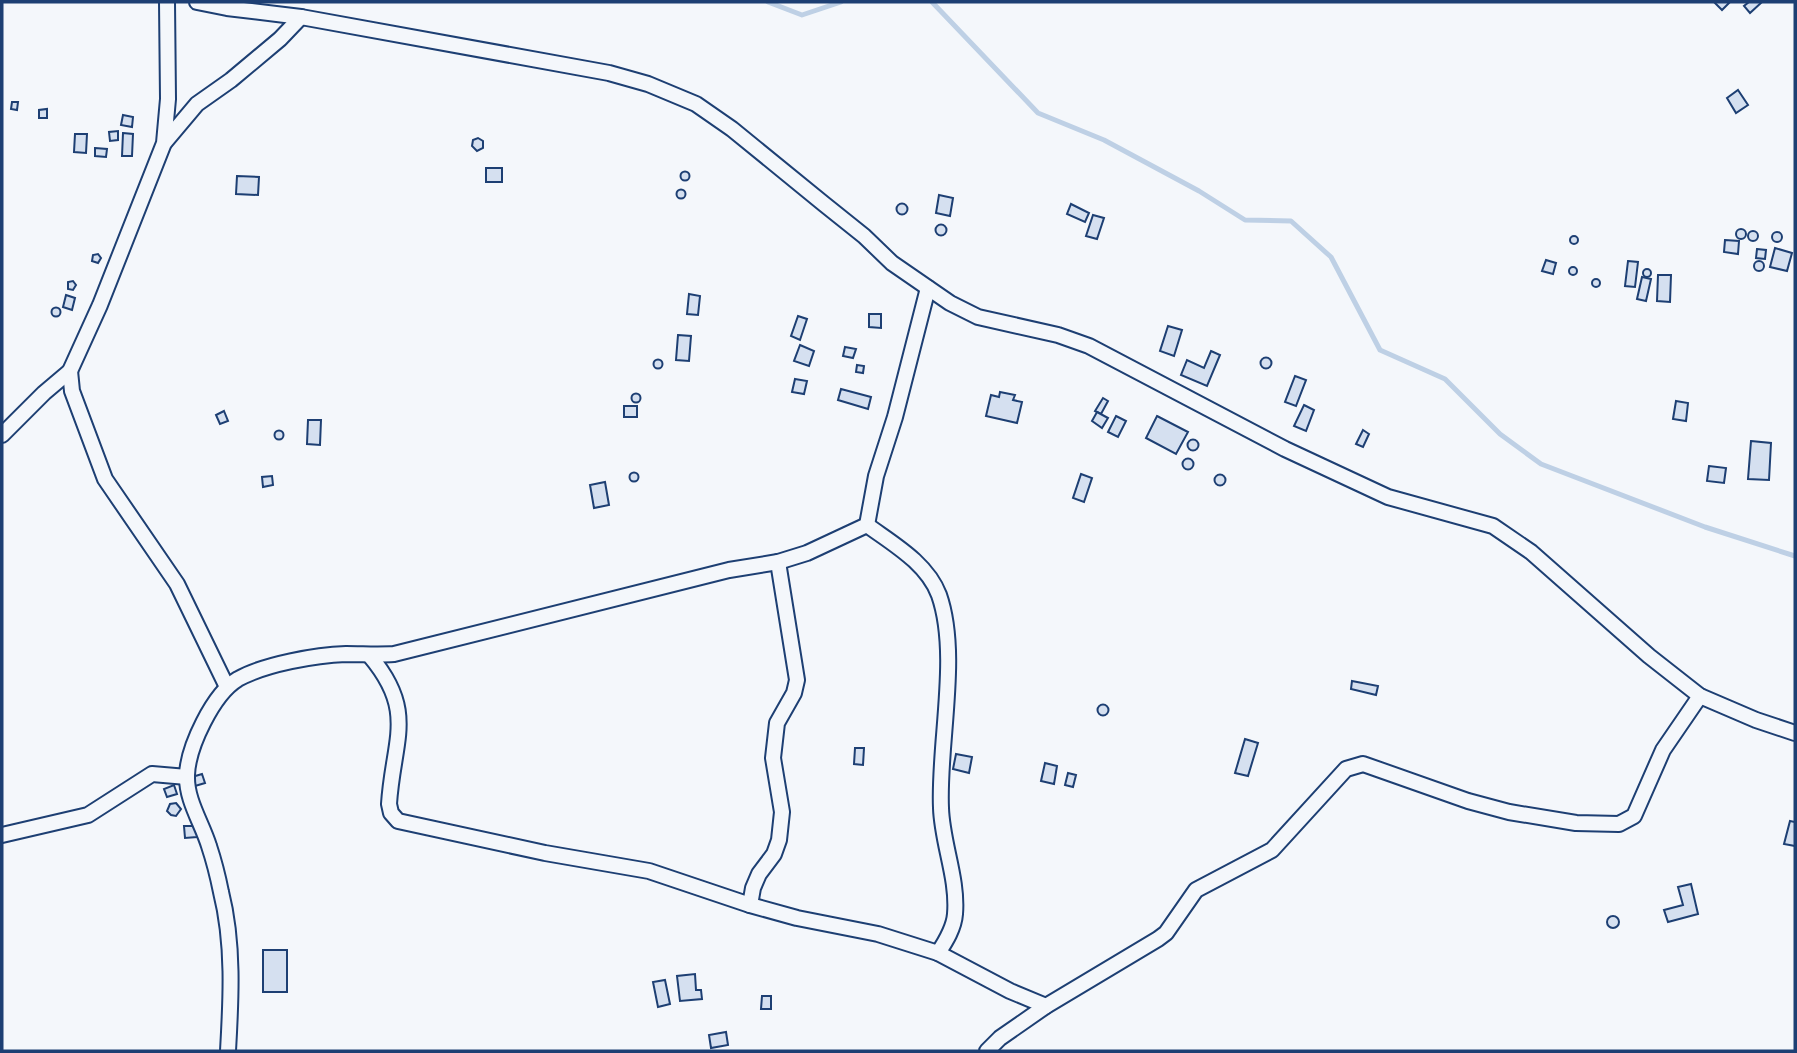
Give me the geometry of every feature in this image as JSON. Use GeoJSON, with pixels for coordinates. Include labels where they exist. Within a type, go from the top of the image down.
{"type":"FeatureCollection","features":[{"type":"Feature","properties":{"kind":"street"},"geometry":{"type":"LineString","coordinates":[[2,435],[70,371],[100,305],[164,143],[168,99],[167,2]]}},
{"type":"Feature","properties":{"kind":"street"},"geometry":{"type":"LineString","coordinates":[[197,2],[301,17],[609,73],[648,84],[696,104],[732,129],[864,236],[892,263],[978,317],[1058,335],[1089,346],[1285,449],[1388,497],[1493,526],[1531,552],[1649,656],[1700,696],[1795,733]]}},
{"type":"Feature","properties":{"kind":"street"},"geometry":{"type":"LineString","coordinates":[[164,143],[197,104],[280,40],[301,17]]}},
{"type":"Feature","properties":{"kind":"street"},"geometry":{"type":"LineString","coordinates":[[867,525],[876,476],[895,417],[928,288]]}},
{"type":"Feature","properties":{"kind":"street"},"geometry":{"type":"LineString","coordinates":[[70,371],[72,391],[105,479],[177,584],[227,687]]}},
{"type":"Feature","properties":{"kind":"street"},"geometry":{"type":"LineString","coordinates":[[228,1051],[231,997],[222,896],[210,847],[188,789],[187,776],[188,761],[196,740],[207,716],[227,687],[238,679],[278,665],[345,654],[394,654],[729,570],[778,562],[807,553],[867,525]]}},
{"type":"Feature","properties":{"kind":"street"},"geometry":{"type":"LineString","coordinates":[[867,525],[907,554],[927,574],[938,593],[944,615],[947,665],[941,810],[955,896],[955,917],[939,953]]}},
{"type":"Feature","properties":{"kind":"street"},"geometry":{"type":"LineString","coordinates":[[750,905],[759,874],[774,854],[782,823],[773,758],[776,723],[794,693],[797,680],[778,562]]}},
{"type":"Feature","properties":{"kind":"street"},"geometry":{"type":"LineString","coordinates":[[370,656],[390,684],[400,712],[389,804],[391,813],[398,821],[545,853],[649,871],[797,918],[878,934],[939,953],[1046,1006]]}},
{"type":"Feature","properties":{"kind":"street"},"geometry":{"type":"LineString","coordinates":[[987,1051],[1006,1033],[1046,1006],[1166,933],[1196,890],[1272,850],[1346,769],[1363,764],[1468,801],[1520,814],[1576,823],[1619,824],[1634,816],[1663,750],[1700,696]]}},
{"type":"Feature","properties":{"kind":"street"},"geometry":{"type":"LineString","coordinates":[[2,835],[88,815],[152,774],[187,776]]}},
{"type":"Feature","properties":{"kind":"building"},"geometry":{"type":"Polygon","coordinates":[[[1714,2],[1727,2],[1729,3],[1722,10],[1714,2]]]}},
{"type":"Feature","properties":{"kind":"building"},"geometry":{"type":"Polygon","coordinates":[[[1749,2],[1762,2],[1750,13],[1744,6],[1749,2]]]}},
{"type":"Feature","properties":{"kind":"building"},"geometry":{"type":"Polygon","coordinates":[[[1738,90],[1748,105],[1736,113],[1727,98],[1738,90]]]}},
{"type":"Feature","properties":{"kind":"building"},"geometry":{"type":"Polygon","coordinates":[[[12,102],[18,102],[17,110],[11,109],[12,102]]]}},
{"type":"Feature","properties":{"kind":"building"},"geometry":{"type":"Polygon","coordinates":[[[47,109],[47,118],[39,118],[39,110],[47,109]]]}},
{"type":"Feature","properties":{"kind":"building"},"geometry":{"type":"Polygon","coordinates":[[[123,115],[133,117],[132,127],[121,125],[123,115]]]}},
{"type":"Feature","properties":{"kind":"building"},"geometry":{"type":"Polygon","coordinates":[[[118,131],[118,140],[110,141],[109,132],[118,131]]]}},
{"type":"Feature","properties":{"kind":"building"},"geometry":{"type":"Polygon","coordinates":[[[123,133],[133,134],[132,156],[122,156],[123,133]]]}},
{"type":"Feature","properties":{"kind":"building"},"geometry":{"type":"Polygon","coordinates":[[[75,134],[87,134],[86,153],[74,152],[75,134]]]}},
{"type":"Feature","properties":{"kind":"building"},"geometry":{"type":"Polygon","coordinates":[[[478,138],[483,141],[483,148],[477,151],[472,146],[473,140],[478,138]]]}},
{"type":"Feature","properties":{"kind":"building"},"geometry":{"type":"Polygon","coordinates":[[[95,148],[107,149],[106,157],[95,156],[95,148]]]}},
{"type":"Feature","properties":{"kind":"building"},"geometry":{"type":"Polygon","coordinates":[[[486,168],[502,168],[502,182],[486,182],[486,168]]]}},
{"type":"Feature","properties":{"kind":"building"},"geometry":{"type":"Polygon","coordinates":[[[685,172],[689,176],[685,180],[681,176],[685,172]]]}},
{"type":"Feature","properties":{"kind":"building"},"geometry":{"type":"Polygon","coordinates":[[[237,176],[259,177],[258,195],[236,194],[237,176]]]}},
{"type":"Feature","properties":{"kind":"building"},"geometry":{"type":"Polygon","coordinates":[[[681,190],[685,194],[681,198],[677,194],[681,190]]]}},
{"type":"Feature","properties":{"kind":"building"},"geometry":{"type":"Polygon","coordinates":[[[939,195],[953,198],[950,216],[936,213],[939,195]]]}},
{"type":"Feature","properties":{"kind":"building"},"geometry":{"type":"Polygon","coordinates":[[[902,204],[906,205],[906,213],[902,214],[898,213],[897,209],[898,205],[902,204]]]}},
{"type":"Feature","properties":{"kind":"building"},"geometry":{"type":"Polygon","coordinates":[[[1071,204],[1089,213],[1085,222],[1067,214],[1071,204]]]}},
{"type":"Feature","properties":{"kind":"building"},"geometry":{"type":"Polygon","coordinates":[[[1093,215],[1104,218],[1097,239],[1086,236],[1093,215]]]}},
{"type":"Feature","properties":{"kind":"building"},"geometry":{"type":"Polygon","coordinates":[[[941,224],[947,230],[941,236],[935,230],[941,224]]]}},
{"type":"Feature","properties":{"kind":"building"},"geometry":{"type":"Polygon","coordinates":[[[1741,229],[1746,234],[1741,239],[1736,234],[1741,229]]]}},
{"type":"Feature","properties":{"kind":"building"},"geometry":{"type":"Polygon","coordinates":[[[1753,231],[1758,236],[1753,241],[1748,236],[1753,231]]]}},
{"type":"Feature","properties":{"kind":"building"},"geometry":{"type":"Polygon","coordinates":[[[1777,232],[1782,237],[1777,242],[1772,237],[1777,232]]]}},
{"type":"Feature","properties":{"kind":"building"},"geometry":{"type":"Polygon","coordinates":[[[1574,236],[1578,240],[1574,244],[1570,240],[1574,236]]]}},
{"type":"Feature","properties":{"kind":"building"},"geometry":{"type":"Polygon","coordinates":[[[1725,240],[1739,241],[1738,254],[1724,252],[1725,240]]]}},
{"type":"Feature","properties":{"kind":"building"},"geometry":{"type":"Polygon","coordinates":[[[1775,248],[1792,253],[1787,271],[1770,267],[1775,248]]]}},
{"type":"Feature","properties":{"kind":"building"},"geometry":{"type":"Polygon","coordinates":[[[1757,249],[1766,250],[1765,259],[1756,258],[1757,249]]]}},
{"type":"Feature","properties":{"kind":"building"},"geometry":{"type":"Polygon","coordinates":[[[98,254],[101,258],[98,263],[92,261],[93,255],[98,254]]]}},
{"type":"Feature","properties":{"kind":"building"},"geometry":{"type":"Polygon","coordinates":[[[1546,260],[1556,263],[1553,274],[1542,271],[1546,260]]]}},
{"type":"Feature","properties":{"kind":"building"},"geometry":{"type":"Polygon","coordinates":[[[1628,261],[1638,262],[1635,287],[1625,286],[1628,261]]]}},
{"type":"Feature","properties":{"kind":"building"},"geometry":{"type":"Polygon","coordinates":[[[1759,261],[1764,266],[1759,271],[1754,266],[1759,261]]]}},
{"type":"Feature","properties":{"kind":"building"},"geometry":{"type":"Polygon","coordinates":[[[1573,267],[1577,271],[1573,275],[1569,271],[1573,267]]]}},
{"type":"Feature","properties":{"kind":"building"},"geometry":{"type":"Polygon","coordinates":[[[1647,269],[1651,273],[1647,277],[1643,273],[1647,269]]]}},
{"type":"Feature","properties":{"kind":"building"},"geometry":{"type":"Polygon","coordinates":[[[1658,275],[1671,275],[1670,302],[1657,301],[1658,275]]]}},
{"type":"Feature","properties":{"kind":"building"},"geometry":{"type":"Polygon","coordinates":[[[1642,277],[1651,279],[1646,301],[1637,299],[1642,277]]]}},
{"type":"Feature","properties":{"kind":"building"},"geometry":{"type":"Polygon","coordinates":[[[1596,279],[1600,283],[1596,287],[1592,283],[1596,279]]]}},
{"type":"Feature","properties":{"kind":"building"},"geometry":{"type":"Polygon","coordinates":[[[73,281],[76,285],[73,290],[68,289],[68,282],[73,281]]]}},
{"type":"Feature","properties":{"kind":"building"},"geometry":{"type":"Polygon","coordinates":[[[689,294],[700,296],[698,315],[687,314],[689,294]]]}},
{"type":"Feature","properties":{"kind":"building"},"geometry":{"type":"Polygon","coordinates":[[[66,295],[75,298],[72,310],[63,307],[66,295]]]}},
{"type":"Feature","properties":{"kind":"building"},"geometry":{"type":"Polygon","coordinates":[[[56,308],[60,312],[56,316],[52,312],[56,308]]]}},
{"type":"Feature","properties":{"kind":"building"},"geometry":{"type":"Polygon","coordinates":[[[869,314],[881,314],[881,328],[869,327],[869,314]]]}},
{"type":"Feature","properties":{"kind":"building"},"geometry":{"type":"Polygon","coordinates":[[[798,316],[807,319],[800,340],[791,336],[798,316]]]}},
{"type":"Feature","properties":{"kind":"building"},"geometry":{"type":"Polygon","coordinates":[[[1168,326],[1182,330],[1174,356],[1160,351],[1168,326]]]}},
{"type":"Feature","properties":{"kind":"building"},"geometry":{"type":"Polygon","coordinates":[[[678,335],[691,336],[689,361],[676,360],[678,335]]]}},
{"type":"Feature","properties":{"kind":"building"},"geometry":{"type":"Polygon","coordinates":[[[800,345],[814,351],[809,366],[794,361],[800,345]]]}},
{"type":"Feature","properties":{"kind":"building"},"geometry":{"type":"Polygon","coordinates":[[[845,347],[856,349],[853,358],[843,356],[845,347]]]}},
{"type":"Feature","properties":{"kind":"building"},"geometry":{"type":"Polygon","coordinates":[[[1211,351],[1220,355],[1207,386],[1181,375],[1187,360],[1204,368],[1211,351]]]}},
{"type":"Feature","properties":{"kind":"building"},"geometry":{"type":"Polygon","coordinates":[[[1266,358],[1270,359],[1270,367],[1266,368],[1262,367],[1261,363],[1262,359],[1266,358]]]}},
{"type":"Feature","properties":{"kind":"building"},"geometry":{"type":"Polygon","coordinates":[[[658,360],[662,364],[658,368],[654,364],[658,360]]]}},
{"type":"Feature","properties":{"kind":"building"},"geometry":{"type":"Polygon","coordinates":[[[857,365],[864,366],[863,373],[856,372],[857,365]]]}},
{"type":"Feature","properties":{"kind":"building"},"geometry":{"type":"Polygon","coordinates":[[[1295,376],[1306,380],[1296,406],[1285,402],[1295,376]]]}},
{"type":"Feature","properties":{"kind":"building"},"geometry":{"type":"Polygon","coordinates":[[[795,379],[807,381],[804,394],[792,392],[795,379]]]}},
{"type":"Feature","properties":{"kind":"building"},"geometry":{"type":"Polygon","coordinates":[[[841,389],[871,397],[868,409],[838,400],[841,389]]]}},
{"type":"Feature","properties":{"kind":"building"},"geometry":{"type":"Polygon","coordinates":[[[1000,392],[1015,395],[1013,400],[1022,402],[1017,423],[986,416],[991,395],[999,397],[1000,392]]]}},
{"type":"Feature","properties":{"kind":"building"},"geometry":{"type":"Polygon","coordinates":[[[636,394],[640,398],[636,402],[632,398],[636,394]]]}},
{"type":"Feature","properties":{"kind":"building"},"geometry":{"type":"Polygon","coordinates":[[[1103,398],[1108,401],[1101,414],[1095,411],[1103,398]]]}},
{"type":"Feature","properties":{"kind":"building"},"geometry":{"type":"Polygon","coordinates":[[[1676,401],[1688,403],[1686,421],[1673,419],[1676,401]]]}},
{"type":"Feature","properties":{"kind":"building"},"geometry":{"type":"Polygon","coordinates":[[[1304,405],[1314,410],[1306,431],[1294,426],[1304,405]]]}},
{"type":"Feature","properties":{"kind":"building"},"geometry":{"type":"Polygon","coordinates":[[[624,406],[637,406],[637,417],[624,417],[624,406]]]}},
{"type":"Feature","properties":{"kind":"building"},"geometry":{"type":"Polygon","coordinates":[[[224,411],[228,421],[220,424],[216,415],[224,411]]]}},
{"type":"Feature","properties":{"kind":"building"},"geometry":{"type":"Polygon","coordinates":[[[1097,412],[1108,418],[1102,428],[1092,421],[1097,412]]]}},
{"type":"Feature","properties":{"kind":"building"},"geometry":{"type":"Polygon","coordinates":[[[1116,416],[1126,421],[1118,437],[1108,432],[1116,416]]]}},
{"type":"Feature","properties":{"kind":"building"},"geometry":{"type":"Polygon","coordinates":[[[1157,416],[1188,432],[1176,454],[1146,438],[1157,416]]]}},
{"type":"Feature","properties":{"kind":"building"},"geometry":{"type":"Polygon","coordinates":[[[308,420],[321,420],[320,445],[307,444],[308,420]]]}},
{"type":"Feature","properties":{"kind":"building"},"geometry":{"type":"Polygon","coordinates":[[[1363,430],[1369,434],[1363,447],[1356,444],[1363,430]]]}},
{"type":"Feature","properties":{"kind":"building"},"geometry":{"type":"Polygon","coordinates":[[[279,431],[283,435],[279,439],[275,435],[279,431]]]}},
{"type":"Feature","properties":{"kind":"building"},"geometry":{"type":"Polygon","coordinates":[[[1193,439],[1199,445],[1193,451],[1187,445],[1193,439]]]}},
{"type":"Feature","properties":{"kind":"building"},"geometry":{"type":"Polygon","coordinates":[[[1751,441],[1771,443],[1769,480],[1748,479],[1751,441]]]}},
{"type":"Feature","properties":{"kind":"building"},"geometry":{"type":"Polygon","coordinates":[[[1188,459],[1192,460],[1192,468],[1188,469],[1184,468],[1183,464],[1184,460],[1188,459]]]}},
{"type":"Feature","properties":{"kind":"building"},"geometry":{"type":"Polygon","coordinates":[[[1709,466],[1726,468],[1724,483],[1707,481],[1709,466]]]}},
{"type":"Feature","properties":{"kind":"building"},"geometry":{"type":"Polygon","coordinates":[[[634,473],[638,477],[634,481],[630,477],[634,473]]]}},
{"type":"Feature","properties":{"kind":"building"},"geometry":{"type":"Polygon","coordinates":[[[1081,474],[1092,478],[1084,502],[1073,498],[1081,474]]]}},
{"type":"Feature","properties":{"kind":"building"},"geometry":{"type":"Polygon","coordinates":[[[1220,475],[1224,476],[1224,484],[1220,485],[1216,484],[1215,480],[1216,476],[1220,475]]]}},
{"type":"Feature","properties":{"kind":"building"},"geometry":{"type":"Polygon","coordinates":[[[272,476],[273,485],[263,487],[262,477],[272,476]]]}},
{"type":"Feature","properties":{"kind":"building"},"geometry":{"type":"Polygon","coordinates":[[[605,482],[609,505],[594,508],[590,485],[605,482]]]}},
{"type":"Feature","properties":{"kind":"building"},"geometry":{"type":"Polygon","coordinates":[[[1352,681],[1378,686],[1376,695],[1351,689],[1352,681]]]}},
{"type":"Feature","properties":{"kind":"building"},"geometry":{"type":"Polygon","coordinates":[[[1103,704],[1109,710],[1103,716],[1097,710],[1103,704]]]}},
{"type":"Feature","properties":{"kind":"building"},"geometry":{"type":"Polygon","coordinates":[[[1245,739],[1258,743],[1248,776],[1235,773],[1245,739]]]}},
{"type":"Feature","properties":{"kind":"building"},"geometry":{"type":"Polygon","coordinates":[[[855,748],[864,748],[863,765],[854,764],[855,748]]]}},
{"type":"Feature","properties":{"kind":"building"},"geometry":{"type":"Polygon","coordinates":[[[956,754],[972,757],[969,773],[953,769],[956,754]]]}},
{"type":"Feature","properties":{"kind":"building"},"geometry":{"type":"Polygon","coordinates":[[[1045,763],[1057,766],[1054,784],[1041,781],[1045,763]]]}},
{"type":"Feature","properties":{"kind":"building"},"geometry":{"type":"Polygon","coordinates":[[[1068,773],[1076,775],[1073,787],[1065,785],[1068,773]]]}},
{"type":"Feature","properties":{"kind":"building"},"geometry":{"type":"Polygon","coordinates":[[[202,774],[205,783],[195,786],[192,777],[202,774]]]}},
{"type":"Feature","properties":{"kind":"building"},"geometry":{"type":"Polygon","coordinates":[[[174,785],[177,794],[167,797],[164,789],[174,785]]]}},
{"type":"Feature","properties":{"kind":"building"},"geometry":{"type":"Polygon","coordinates":[[[176,803],[181,809],[176,816],[171,815],[167,811],[170,804],[176,803]]]}},
{"type":"Feature","properties":{"kind":"building"},"geometry":{"type":"Polygon","coordinates":[[[1790,821],[1795,822],[1795,846],[1784,844],[1790,821]]]}},
{"type":"Feature","properties":{"kind":"building"},"geometry":{"type":"Polygon","coordinates":[[[184,826],[197,826],[197,837],[185,838],[184,826]]]}},
{"type":"Feature","properties":{"kind":"building"},"geometry":{"type":"Polygon","coordinates":[[[1691,884],[1698,914],[1668,922],[1664,910],[1683,905],[1678,887],[1691,884]]]}},
{"type":"Feature","properties":{"kind":"building"},"geometry":{"type":"Polygon","coordinates":[[[1613,916],[1619,922],[1613,928],[1607,922],[1613,916]]]}},
{"type":"Feature","properties":{"kind":"building"},"geometry":{"type":"Polygon","coordinates":[[[263,950],[287,950],[287,992],[263,992],[263,950]]]}},
{"type":"Feature","properties":{"kind":"building"},"geometry":{"type":"Polygon","coordinates":[[[695,974],[696,990],[701,990],[702,999],[680,1001],[677,976],[695,974]]]}},
{"type":"Feature","properties":{"kind":"building"},"geometry":{"type":"Polygon","coordinates":[[[665,980],[670,1004],[658,1007],[653,982],[665,980]]]}},
{"type":"Feature","properties":{"kind":"building"},"geometry":{"type":"Polygon","coordinates":[[[762,996],[771,996],[771,1009],[761,1009],[762,996]]]}},
{"type":"Feature","properties":{"kind":"building"},"geometry":{"type":"Polygon","coordinates":[[[726,1032],[728,1045],[711,1048],[709,1035],[726,1032]]]}},
{"type":"Feature","properties":{"kind":"waterway"},"geometry":{"type":"LineString","coordinates":[[768,2],[802,15],[841,2]]}},
{"type":"Feature","properties":{"kind":"waterway"},"geometry":{"type":"LineString","coordinates":[[932,2],[1038,113],[1104,140],[1199,191],[1245,220],[1291,221],[1331,257],[1380,350],[1445,379],[1500,434],[1541,464],[1705,527],[1795,556]]}}]}
